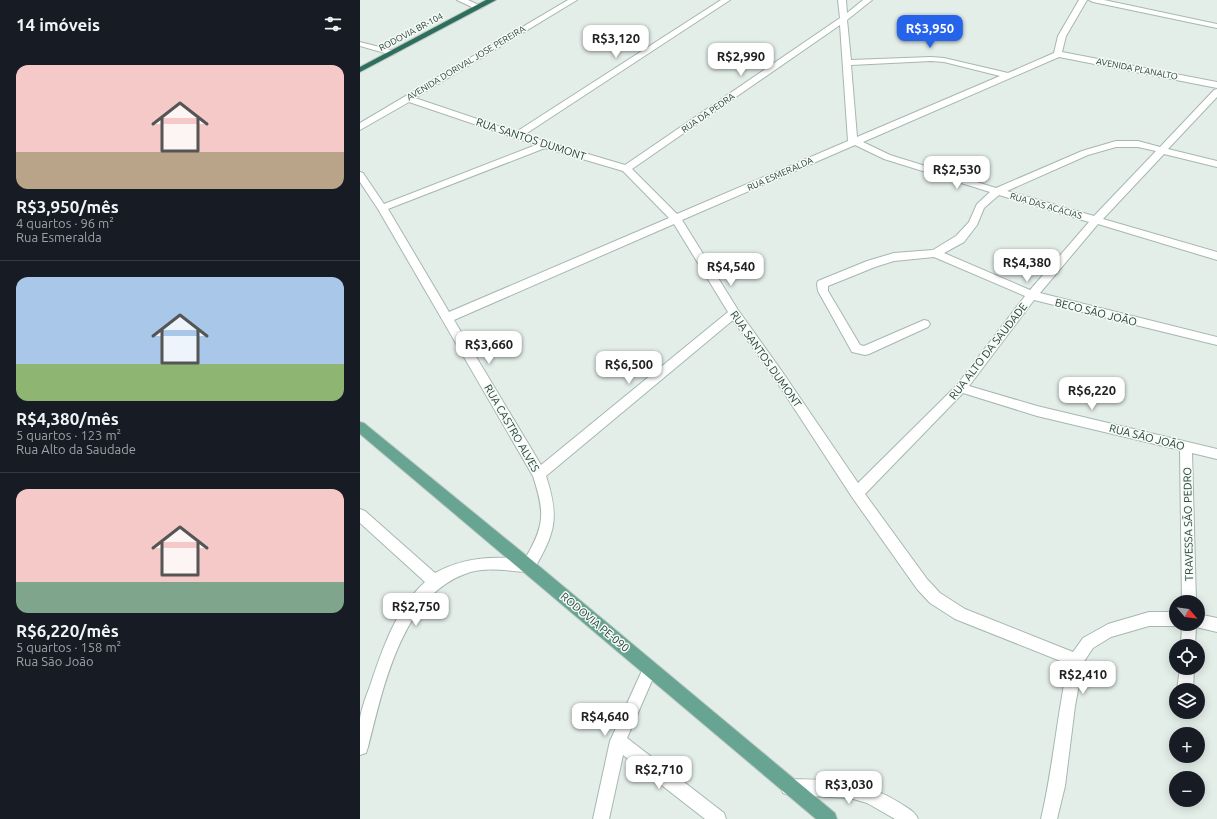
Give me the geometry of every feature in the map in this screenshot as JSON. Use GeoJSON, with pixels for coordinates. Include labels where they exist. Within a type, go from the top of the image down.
{"type":"FeatureCollection","features":[{"type":"Feature","properties":{"kind":"highway","name":"RODOVIA BR-104"},"geometry":{"type":"LineString","coordinates":[[360,70],[492,0]]}},
{"type":"Feature","properties":{"kind":"main road","name":"RODOVIA PE-090"},"geometry":{"type":"LineString","coordinates":[[360,427],[829,819]]}},
{"type":"Feature","properties":{"kind":"street"},"geometry":{"type":"LineString","coordinates":[[461,0],[479,7]]}},
{"type":"Feature","properties":{"kind":"street","name":"AVENIDA DORIVAL JOSE PEREIRA"},"geometry":{"type":"LineString","coordinates":[[360,127],[573,0]]}},
{"type":"Feature","properties":{"kind":"street"},"geometry":{"type":"LineString","coordinates":[[517,135],[726,0]]}},
{"type":"Feature","properties":{"kind":"street"},"geometry":{"type":"LineString","coordinates":[[842,0],[845,18],[853,142]]}},
{"type":"Feature","properties":{"kind":"street","name":"RUA DA PEDRA"},"geometry":{"type":"LineString","coordinates":[[626,169],[845,18],[868,0]]}},
{"type":"Feature","properties":{"kind":"street"},"geometry":{"type":"LineString","coordinates":[[1058,54],[1062,36],[1083,0]]}},
{"type":"Feature","properties":{"kind":"street"},"geometry":{"type":"LineString","coordinates":[[1093,0],[1217,26]]}},
{"type":"Feature","properties":{"kind":"street"},"geometry":{"type":"LineString","coordinates":[[360,44],[392,53]]}},
{"type":"Feature","properties":{"kind":"street","name":"RUA ESMERALDA"},"geometry":{"type":"LineString","coordinates":[[447,318],[677,220],[853,142],[1058,54]]}},
{"type":"Feature","properties":{"kind":"street","name":"AVENIDA PLANALTO"},"geometry":{"type":"LineString","coordinates":[[1058,54],[1217,85]]}},
{"type":"Feature","properties":{"kind":"street"},"geometry":{"type":"LineString","coordinates":[[848,63],[931,59],[944,60],[1008,75]]}},
{"type":"Feature","properties":{"kind":"street","name":"RUA ALTO DA SAUDADE"},"geometry":{"type":"LineString","coordinates":[[857,493],[961,388],[1032,295],[1096,220],[1217,92]]}},
{"type":"Feature","properties":{"kind":"street","name":"RUA SANTOS DUMONT"},"geometry":{"type":"LineString","coordinates":[[407,98],[545,145],[626,169],[677,220],[734,313],[857,493],[922,584],[935,598],[960,614],[1076,660]]}},
{"type":"Feature","properties":{"kind":"street","name":"RUA DAS ACÁCIAS"},"geometry":{"type":"LineString","coordinates":[[853,142],[887,156],[997,191],[1217,256]]}},
{"type":"Feature","properties":{"kind":"street"},"geometry":{"type":"LineString","coordinates":[[924,324],[860,351],[853,346],[821,288],[822,284],[871,264],[894,257],[935,253],[960,239],[973,223],[980,206],[997,191],[1085,153],[1116,144],[1138,144],[1217,164]]}},
{"type":"Feature","properties":{"kind":"street"},"geometry":{"type":"LineString","coordinates":[[382,208],[545,145]]}},
{"type":"Feature","properties":{"kind":"street","name":"RUA CASTRO ALVES"},"geometry":{"type":"LineString","coordinates":[[360,174],[382,208],[539,474],[548,499],[549,523],[543,542],[528,566]]}},
{"type":"Feature","properties":{"kind":"street","name":"BECO SÃO JOÃO"},"geometry":{"type":"LineString","coordinates":[[935,253],[1032,295],[1108,316],[1217,341]]}},
{"type":"Feature","properties":{"kind":"street"},"geometry":{"type":"LineString","coordinates":[[539,474],[734,313]]}},
{"type":"Feature","properties":{"kind":"street","name":"RUA SÃO JOÃO"},"geometry":{"type":"LineString","coordinates":[[961,388],[1038,411],[1217,454]]}},
{"type":"Feature","properties":{"kind":"street","name":"TRAVESSA SÃO PEDRO"},"geometry":{"type":"LineString","coordinates":[[1186,447],[1189,595]]}},
{"type":"Feature","properties":{"kind":"street"},"geometry":{"type":"LineString","coordinates":[[360,515],[435,582]]}},
{"type":"Feature","properties":{"kind":"street"},"geometry":{"type":"LineString","coordinates":[[360,747],[382,670],[401,626],[420,598],[435,582],[446,574],[464,567],[492,563],[528,566]]}},
{"type":"Feature","properties":{"kind":"street"},"geometry":{"type":"LineString","coordinates":[[1049,819],[1057,786],[1067,706],[1076,660],[1088,643],[1108,631],[1150,618],[1169,619]]}},
{"type":"Feature","properties":{"kind":"street"},"geometry":{"type":"LineString","coordinates":[[1205,622],[1217,625]]}},
{"type":"Feature","properties":{"kind":"street"},"geometry":{"type":"LineString","coordinates":[[601,819],[618,741],[650,669]]}},
{"type":"Feature","properties":{"kind":"street"},"geometry":{"type":"LineString","coordinates":[[618,741],[718,819]]}},
{"type":"Feature","properties":{"kind":"street"},"geometry":{"type":"LineString","coordinates":[[789,787],[835,789],[859,792],[887,805],[910,819]]}}]}
